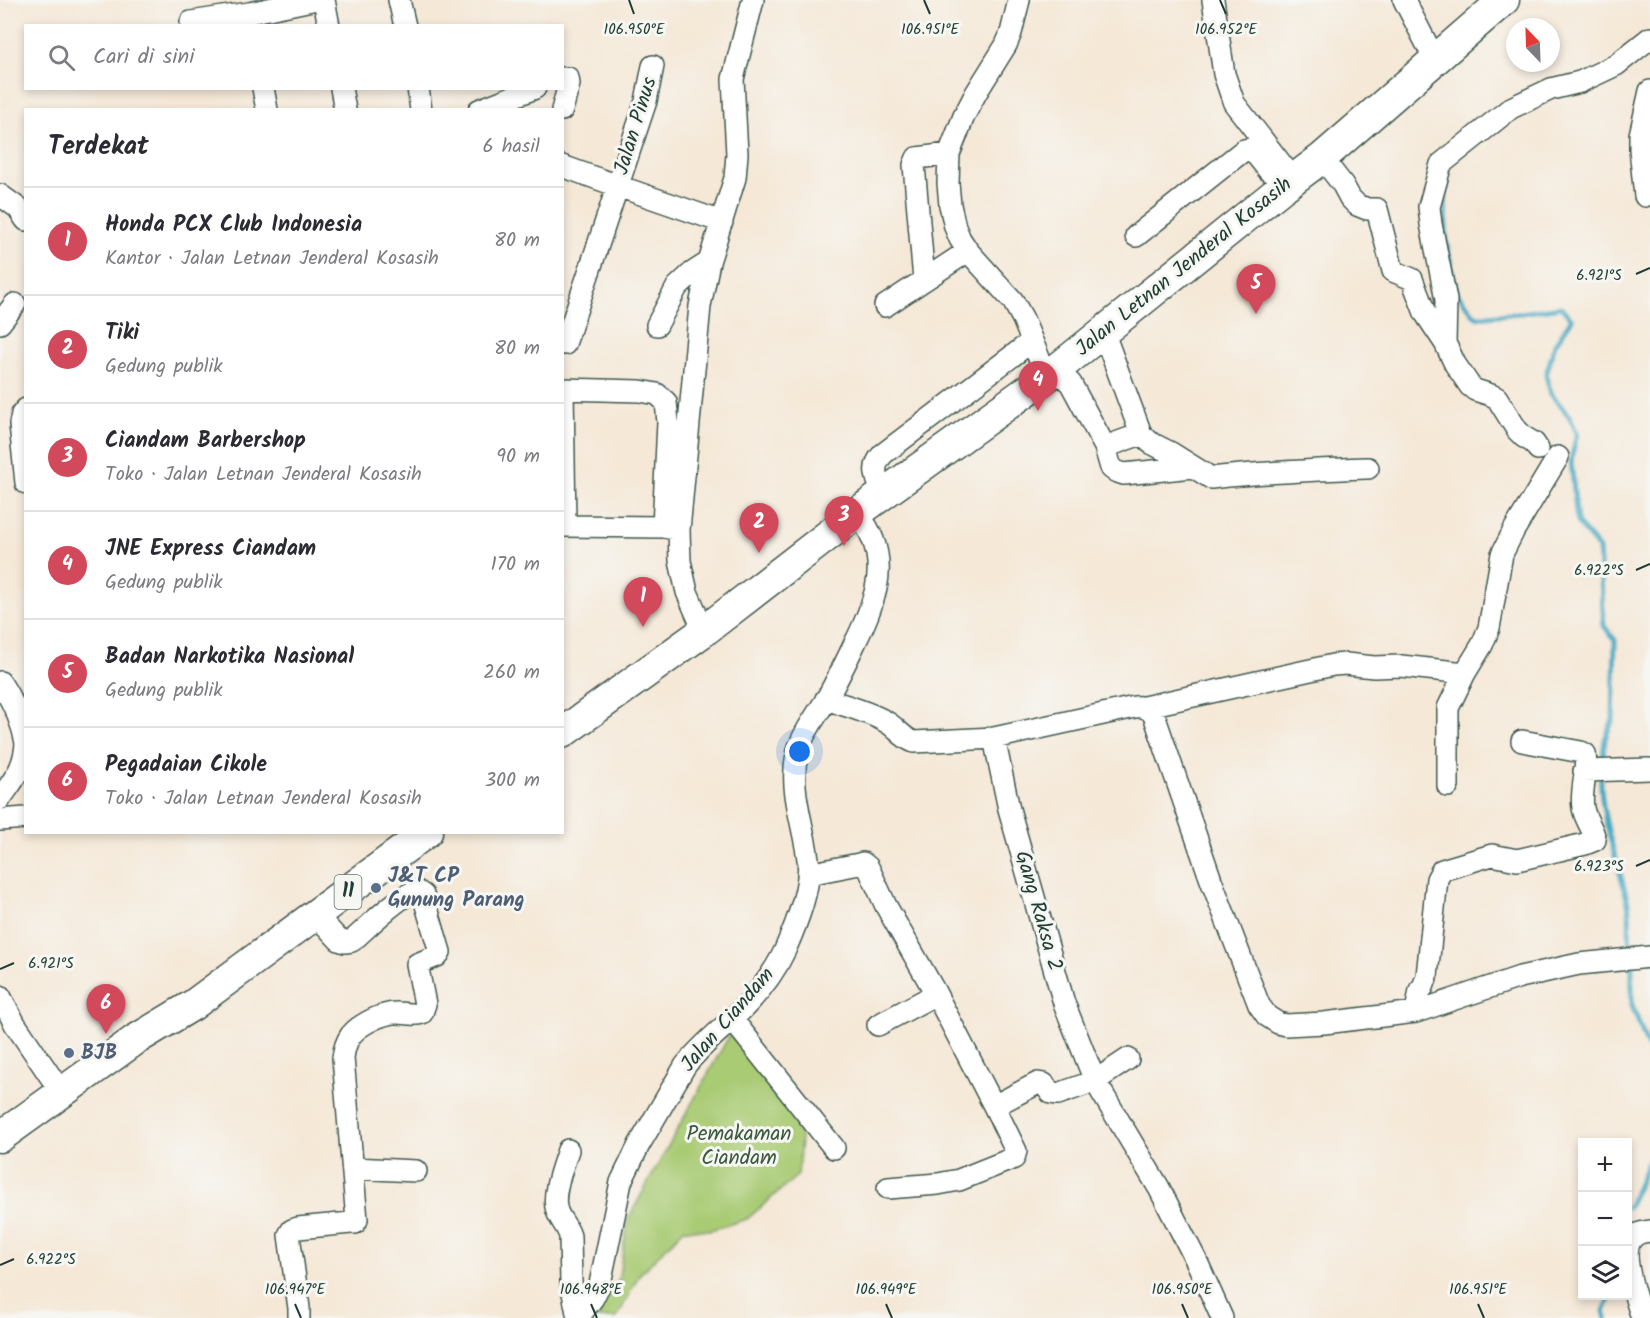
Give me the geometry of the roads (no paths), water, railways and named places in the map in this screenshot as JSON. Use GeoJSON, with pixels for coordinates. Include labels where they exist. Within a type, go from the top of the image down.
{"type":"FeatureCollection","features":[{"type":"Feature","properties":{"kind":"highway","name":"Jalan Letnan Jenderal Kosasih"},"geometry":{"type":"LineString","coordinates":[[564,732],[704,631],[857,513],[1052,372],[1287,183],[1322,158],[1504,0]]}},
{"type":"Feature","properties":{"kind":"highway","name":"11"},"geometry":{"type":"LineString","coordinates":[[61,1092],[135,1040],[193,1005],[244,968],[316,915],[409,838]]}},
{"type":"Feature","properties":{"kind":"highway"},"geometry":{"type":"LineString","coordinates":[[0,1137],[61,1092]]}},
{"type":"Feature","properties":{"kind":"street"},"geometry":{"type":"LineString","coordinates":[[191,21],[250,19],[312,0]]}},
{"type":"Feature","properties":{"kind":"street"},"geometry":{"type":"LineString","coordinates":[[324,0],[329,24]]}},
{"type":"Feature","properties":{"kind":"street"},"geometry":{"type":"LineString","coordinates":[[399,0],[405,24]]}},
{"type":"Feature","properties":{"kind":"street"},"geometry":{"type":"LineString","coordinates":[[671,529],[700,306],[709,262],[731,195],[737,165],[733,79],[753,0]]}},
{"type":"Feature","properties":{"kind":"street"},"geometry":{"type":"LineString","coordinates":[[1019,0],[1006,45],[976,93],[949,153],[948,183],[955,227],[968,251],[1013,301],[1032,341],[1052,372],[1071,384],[1105,447],[1111,468],[1124,474],[1193,467]]}},
{"type":"Feature","properties":{"kind":"street"},"geometry":{"type":"LineString","coordinates":[[1213,0],[1224,74],[1234,103],[1287,183]]}},
{"type":"Feature","properties":{"kind":"street"},"geometry":{"type":"LineString","coordinates":[[1404,0],[1435,60]]}},
{"type":"Feature","properties":{"kind":"street"},"geometry":{"type":"LineString","coordinates":[[1445,343],[1446,300],[1429,215],[1429,207],[1441,164],[1511,108],[1551,89],[1580,82],[1616,65],[1650,38]]}},
{"type":"Feature","properties":{"kind":"street","name":"Jalan Pinus"},"geometry":{"type":"LineString","coordinates":[[566,344],[646,101],[654,66]]}},
{"type":"Feature","properties":{"kind":"street"},"geometry":{"type":"LineString","coordinates":[[563,108],[569,84],[568,78],[564,78]]}},
{"type":"Feature","properties":{"kind":"street"},"geometry":{"type":"LineString","coordinates":[[263,90],[267,108]]}},
{"type":"Feature","properties":{"kind":"street"},"geometry":{"type":"LineString","coordinates":[[341,90],[345,108]]}},
{"type":"Feature","properties":{"kind":"street"},"geometry":{"type":"LineString","coordinates":[[418,90],[422,108]]}},
{"type":"Feature","properties":{"kind":"street"},"geometry":{"type":"LineString","coordinates":[[484,108],[530,90]]}},
{"type":"Feature","properties":{"kind":"street"},"geometry":{"type":"LineString","coordinates":[[1645,196],[1640,135],[1650,91]]}},
{"type":"Feature","properties":{"kind":"street"},"geometry":{"type":"LineString","coordinates":[[1136,236],[1244,150],[1249,149],[1254,152],[1287,183]]}},
{"type":"Feature","properties":{"kind":"street"},"geometry":{"type":"LineString","coordinates":[[924,280],[914,162],[917,158],[949,153]]}},
{"type":"Feature","properties":{"kind":"street"},"geometry":{"type":"LineString","coordinates":[[1322,158],[1357,205],[1367,209],[1377,209],[1393,272],[1412,279],[1425,313],[1470,386],[1497,398],[1517,430],[1538,449]]}},
{"type":"Feature","properties":{"kind":"street"},"geometry":{"type":"LineString","coordinates":[[564,167],[722,222]]}},
{"type":"Feature","properties":{"kind":"street"},"geometry":{"type":"LineString","coordinates":[[0,195],[18,208],[24,217]]}},
{"type":"Feature","properties":{"kind":"street"},"geometry":{"type":"LineString","coordinates":[[885,306],[968,251]]}},
{"type":"Feature","properties":{"kind":"street"},"geometry":{"type":"LineString","coordinates":[[657,325],[677,287],[709,262]]}},
{"type":"Feature","properties":{"kind":"street"},"geometry":{"type":"LineString","coordinates":[[0,323],[15,304]]}},
{"type":"Feature","properties":{"kind":"street"},"geometry":{"type":"LineString","coordinates":[[1103,331],[1141,434],[1151,443],[1211,478],[1286,471],[1368,468]]}},
{"type":"Feature","properties":{"kind":"street"},"geometry":{"type":"LineString","coordinates":[[883,495],[875,470],[883,454],[1032,341]]}},
{"type":"Feature","properties":{"kind":"street"},"geometry":{"type":"LineString","coordinates":[[564,389],[640,391],[657,394],[666,402],[671,529],[687,592],[704,631]]}},
{"type":"Feature","properties":{"kind":"street"},"geometry":{"type":"LineString","coordinates":[[24,412],[20,424],[24,463]]}},
{"type":"Feature","properties":{"kind":"street"},"geometry":{"type":"LineString","coordinates":[[1105,447],[1141,434]]}},
{"type":"Feature","properties":{"kind":"street"},"geometry":{"type":"LineString","coordinates":[[1448,786],[1448,708],[1489,628],[1502,554],[1518,522],[1558,457]]}},
{"type":"Feature","properties":{"kind":"street","name":"Jalan Ciandam"},"geometry":{"type":"LineString","coordinates":[[578,1318],[600,1284],[621,1182],[628,1167],[685,1066],[694,1054],[762,987],[777,965],[785,950],[803,900],[809,860],[795,790],[796,762],[803,738],[826,699],[868,616],[879,582],[876,548],[865,522],[857,513]]}},
{"type":"Feature","properties":{"kind":"street"},"geometry":{"type":"LineString","coordinates":[[564,526],[671,529]]}},
{"type":"Feature","properties":{"kind":"street"},"geometry":{"type":"LineString","coordinates":[[826,699],[882,719],[914,742],[994,738],[1333,665],[1401,666],[1465,674]]}},
{"type":"Feature","properties":{"kind":"street"},"geometry":{"type":"LineString","coordinates":[[0,682],[18,712],[24,732]]}},
{"type":"Feature","properties":{"kind":"street"},"geometry":{"type":"LineString","coordinates":[[1144,707],[1154,715],[1211,880],[1259,1005],[1264,1013],[1278,1023],[1286,1025],[1324,1023],[1416,1012],[1520,977],[1579,964],[1650,957]]}},
{"type":"Feature","properties":{"kind":"street","name":"Gang Raksa 2"},"geometry":{"type":"LineString","coordinates":[[994,738],[1009,809],[1064,1003],[1095,1081],[1159,1188],[1197,1262],[1222,1318]]}},
{"type":"Feature","properties":{"kind":"street"},"geometry":{"type":"LineString","coordinates":[[1416,1012],[1420,990],[1427,976],[1432,914],[1437,879],[1442,870],[1492,855],[1517,860],[1593,842],[1595,836],[1582,807],[1586,758],[1583,753],[1522,741]]}},
{"type":"Feature","properties":{"kind":"street"},"geometry":{"type":"LineString","coordinates":[[0,799],[20,770],[24,758]]}},
{"type":"Feature","properties":{"kind":"street"},"geometry":{"type":"LineString","coordinates":[[1584,771],[1650,770]]}},
{"type":"Feature","properties":{"kind":"street"},"geometry":{"type":"LineString","coordinates":[[0,820],[24,818]]}},
{"type":"Feature","properties":{"kind":"street"},"geometry":{"type":"LineString","coordinates":[[808,874],[863,863],[868,867],[886,906],[935,992],[1016,1151],[1014,1158],[959,1180],[888,1188]]}},
{"type":"Feature","properties":{"kind":"street"},"geometry":{"type":"LineString","coordinates":[[299,1318],[289,1235],[292,1230],[298,1228],[356,1222],[357,1220],[344,1048],[352,1034],[383,1015],[398,1012],[417,1015],[422,1013],[424,1004],[417,964],[437,956],[440,951],[423,895],[417,891],[413,891],[400,900],[352,941],[339,940],[316,915]]}},
{"type":"Feature","properties":{"kind":"street"},"geometry":{"type":"LineString","coordinates":[[878,1025],[935,992]]}},
{"type":"Feature","properties":{"kind":"street"},"geometry":{"type":"LineString","coordinates":[[0,996],[15,1024],[61,1092]]}},
{"type":"Feature","properties":{"kind":"street"},"geometry":{"type":"LineString","coordinates":[[732,1019],[834,1148]]}},
{"type":"Feature","properties":{"kind":"street"},"geometry":{"type":"LineString","coordinates":[[994,1106],[1038,1083],[1044,1084],[1051,1093],[1056,1094],[1095,1081],[1128,1059]]}},
{"type":"Feature","properties":{"kind":"street"},"geometry":{"type":"LineString","coordinates":[[568,1150],[555,1198],[558,1214],[570,1236],[571,1283],[578,1318]]}},
{"type":"Feature","properties":{"kind":"street"},"geometry":{"type":"LineString","coordinates":[[353,1168],[416,1171]]}},
{"type":"Feature","properties":{"kind":"street"},"geometry":{"type":"LineString","coordinates":[[1642,1318],[1643,1297],[1628,1266],[1629,1245],[1637,1234],[1650,1231]]}},
{"type":"Feature","properties":{"kind":"waterway"},"geometry":{"type":"LineString","coordinates":[[1445,181],[1446,241],[1457,293],[1476,317],[1561,307],[1572,319],[1555,344],[1546,375],[1551,394],[1569,416],[1577,433],[1571,461],[1577,522],[1599,549],[1604,626],[1615,640],[1613,719],[1605,739],[1602,765]]}},
{"type":"Feature","properties":{"kind":"waterway"},"geometry":{"type":"LineString","coordinates":[[1601,775],[1606,823],[1628,903],[1630,954]]}},
{"type":"Feature","properties":{"kind":"waterway"},"geometry":{"type":"LineString","coordinates":[[1632,963],[1632,1005],[1650,1052]]}},
{"type":"Feature","properties":{"kind":"waterway"},"geometry":{"type":"LineString","coordinates":[[1632,1198],[1650,1159]]}},
{"type":"Feature","properties":{"kind":"waterway"},"geometry":{"type":"LineString","coordinates":[[1606,1318],[1604,1311],[1609,1300]]}},
{"type":"Feature","properties":{"kind":"place","name":"Badan Narkotika Nasional"},"geometry":{"type":"Point","coordinates":[1256,314]}},
{"type":"Feature","properties":{"kind":"place","name":"JNE Express Ciandam"},"geometry":{"type":"Point","coordinates":[1038,411]}},
{"type":"Feature","properties":{"kind":"place","name":"Ciandam Barbershop"},"geometry":{"type":"Point","coordinates":[844,546]}},
{"type":"Feature","properties":{"kind":"place","name":"Tiki"},"geometry":{"type":"Point","coordinates":[759,553]}},
{"type":"Feature","properties":{"kind":"place","name":"Honda PCX Club Indonesia"},"geometry":{"type":"Point","coordinates":[643,627]}},
{"type":"Feature","properties":{"kind":"place","name":"J&T CP Gunung Parang"},"geometry":{"type":"Point","coordinates":[376,888]}},
{"type":"Feature","properties":{"kind":"place","name":"Pegadaian Cikole"},"geometry":{"type":"Point","coordinates":[106,1034]}},
{"type":"Feature","properties":{"kind":"place","name":"BJB"},"geometry":{"type":"Point","coordinates":[69,1053]}},
{"type":"Feature","properties":{"kind":"park label","name":"Pemakaman Ciandam"},"geometry":{"type":"Point","coordinates":[739,1146]}}]}
